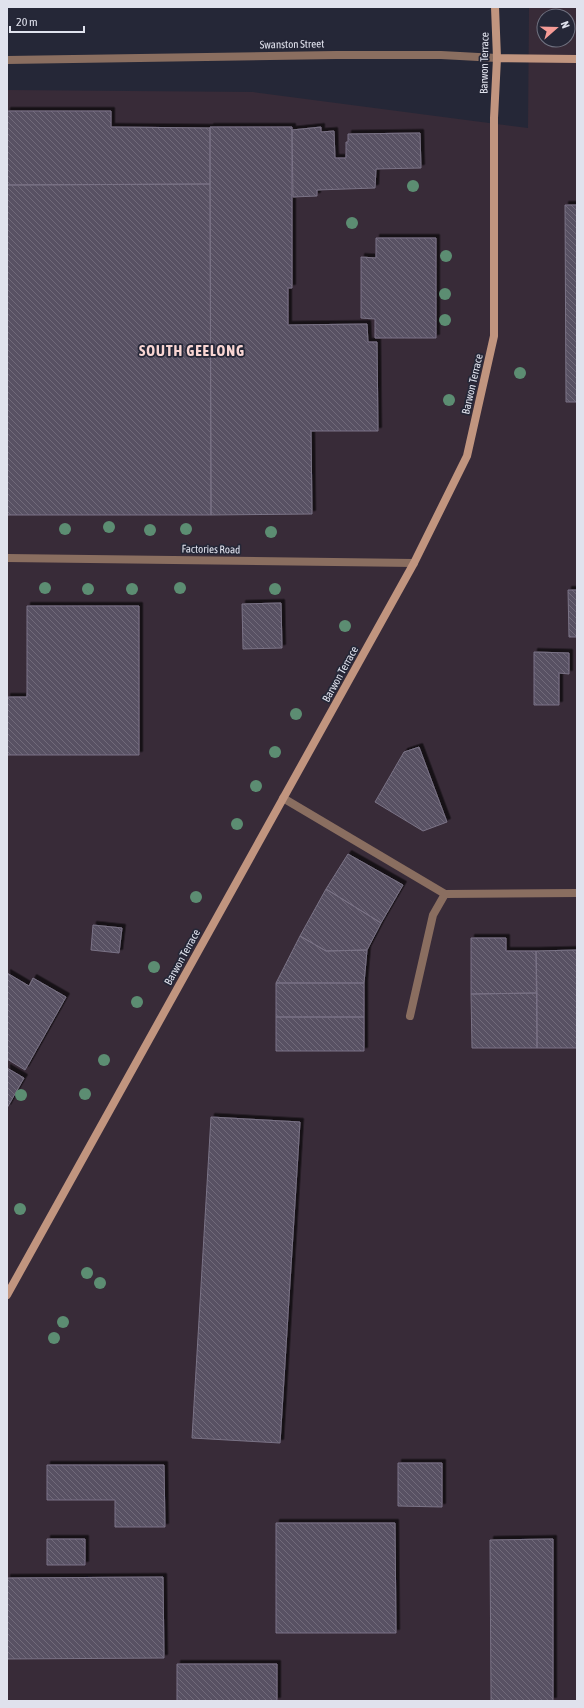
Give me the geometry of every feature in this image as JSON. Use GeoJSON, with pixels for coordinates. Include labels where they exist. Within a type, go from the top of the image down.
{"type":"FeatureCollection","features":[{"type":"Feature","properties":{"kind":"street","name":"Barwon Terrace"},"geometry":{"type":"LineString","coordinates":[[7,1295],[414,563],[467,456],[494,336],[495,7]]}},
{"type":"Feature","properties":{"kind":"street","name":"Swanston Street"},"geometry":{"type":"LineString","coordinates":[[7,60],[336,55],[441,55],[496,58],[577,59]]}},
{"type":"Feature","properties":{"kind":"street","name":"Factories Road"},"geometry":{"type":"LineString","coordinates":[[7,558],[414,563]]}},
{"type":"Feature","properties":{"kind":"street"},"geometry":{"type":"LineString","coordinates":[[283,798],[445,894],[577,893]]}},
{"type":"Feature","properties":{"kind":"street"},"geometry":{"type":"LineString","coordinates":[[410,1016],[433,915],[445,894]]}},
{"type":"Feature","properties":{"kind":"shaded area"},"geometry":{"type":"Polygon","coordinates":[[[529,7],[577,7],[577,1701],[7,1701],[7,90],[253,92],[528,128],[529,7]]]}},
{"type":"Feature","properties":{"kind":"building"},"geometry":{"type":"Polygon","coordinates":[[[7,111],[111,111],[111,127],[210,128],[210,184],[7,185],[7,111]]]}},
{"type":"Feature","properties":{"kind":"building"},"geometry":{"type":"Polygon","coordinates":[[[210,127],[292,127],[292,288],[288,288],[288,325],[367,324],[368,342],[377,342],[378,431],[311,431],[312,514],[211,515],[210,127]]]}},
{"type":"Feature","properties":{"kind":"building"},"geometry":{"type":"Polygon","coordinates":[[[321,127],[321,132],[334,131],[335,158],[346,158],[346,142],[348,142],[348,134],[420,133],[421,168],[376,169],[375,188],[317,190],[317,196],[293,197],[292,130],[321,127]]]}},
{"type":"Feature","properties":{"kind":"building"},"geometry":{"type":"Polygon","coordinates":[[[210,184],[211,515],[7,515],[7,185],[210,184]]]}},
{"type":"Feature","properties":{"kind":"building"},"geometry":{"type":"Polygon","coordinates":[[[565,205],[577,205],[577,402],[566,402],[565,205]]]}},
{"type":"Feature","properties":{"kind":"building"},"geometry":{"type":"Polygon","coordinates":[[[376,238],[436,238],[436,338],[375,338],[375,319],[361,318],[361,257],[376,258],[376,238]]]}},
{"type":"Feature","properties":{"kind":"building"},"geometry":{"type":"Polygon","coordinates":[[[568,590],[577,590],[577,637],[569,637],[568,590]]]}},
{"type":"Feature","properties":{"kind":"building"},"geometry":{"type":"Polygon","coordinates":[[[281,603],[282,648],[243,649],[242,604],[281,603]]]}},
{"type":"Feature","properties":{"kind":"building"},"geometry":{"type":"Polygon","coordinates":[[[27,606],[139,606],[139,755],[7,755],[7,697],[27,697],[27,606]]]}},
{"type":"Feature","properties":{"kind":"building"},"geometry":{"type":"Polygon","coordinates":[[[534,652],[569,653],[569,674],[559,673],[559,705],[534,705],[534,652]]]}},
{"type":"Feature","properties":{"kind":"building"},"geometry":{"type":"Polygon","coordinates":[[[419,747],[447,822],[423,831],[375,802],[404,752],[419,747]]]}},
{"type":"Feature","properties":{"kind":"building"},"geometry":{"type":"Polygon","coordinates":[[[348,854],[403,885],[381,923],[326,889],[348,854]]]}},
{"type":"Feature","properties":{"kind":"building"},"geometry":{"type":"Polygon","coordinates":[[[326,889],[381,923],[367,950],[326,951],[300,936],[326,889]]]}},
{"type":"Feature","properties":{"kind":"building"},"geometry":{"type":"Polygon","coordinates":[[[93,925],[122,928],[119,953],[91,950],[93,925]]]}},
{"type":"Feature","properties":{"kind":"building"},"geometry":{"type":"Polygon","coordinates":[[[300,936],[326,951],[367,950],[364,983],[276,983],[300,936]]]}},
{"type":"Feature","properties":{"kind":"building"},"geometry":{"type":"Polygon","coordinates":[[[471,938],[506,938],[506,951],[536,951],[537,993],[471,994],[471,938]]]}},
{"type":"Feature","properties":{"kind":"building"},"geometry":{"type":"Polygon","coordinates":[[[577,950],[577,1048],[537,1048],[536,951],[577,950]]]}},
{"type":"Feature","properties":{"kind":"building"},"geometry":{"type":"Polygon","coordinates":[[[7,973],[29,986],[33,978],[66,997],[25,1070],[7,1059],[7,973]]]}},
{"type":"Feature","properties":{"kind":"building"},"geometry":{"type":"Polygon","coordinates":[[[276,983],[364,983],[364,1017],[276,1017],[276,983]]]}},
{"type":"Feature","properties":{"kind":"building"},"geometry":{"type":"Polygon","coordinates":[[[537,993],[537,1048],[472,1048],[471,994],[537,993]]]}},
{"type":"Feature","properties":{"kind":"building"},"geometry":{"type":"Polygon","coordinates":[[[276,1017],[364,1017],[364,1051],[276,1051],[276,1017]]]}},
{"type":"Feature","properties":{"kind":"building"},"geometry":{"type":"Polygon","coordinates":[[[7,1068],[24,1078],[7,1108],[7,1068]]]}},
{"type":"Feature","properties":{"kind":"building"},"geometry":{"type":"Polygon","coordinates":[[[211,1117],[300,1122],[280,1443],[192,1438],[211,1117]]]}},
{"type":"Feature","properties":{"kind":"building"},"geometry":{"type":"Polygon","coordinates":[[[398,1463],[442,1463],[442,1507],[398,1506],[398,1463]]]}},
{"type":"Feature","properties":{"kind":"building"},"geometry":{"type":"Polygon","coordinates":[[[47,1465],[164,1465],[165,1527],[115,1527],[115,1500],[47,1500],[47,1465]]]}},
{"type":"Feature","properties":{"kind":"building"},"geometry":{"type":"Polygon","coordinates":[[[276,1523],[395,1523],[396,1633],[276,1633],[276,1523]]]}},
{"type":"Feature","properties":{"kind":"building"},"geometry":{"type":"Polygon","coordinates":[[[47,1539],[85,1539],[85,1565],[47,1565],[47,1539]]]}},
{"type":"Feature","properties":{"kind":"building"},"geometry":{"type":"Polygon","coordinates":[[[553,1539],[553,1701],[491,1701],[490,1540],[553,1539]]]}},
{"type":"Feature","properties":{"kind":"building"},"geometry":{"type":"Polygon","coordinates":[[[163,1577],[164,1658],[7,1659],[7,1578],[163,1577]]]}},
{"type":"Feature","properties":{"kind":"building"},"geometry":{"type":"Polygon","coordinates":[[[177,1664],[277,1664],[277,1701],[177,1701],[177,1664]]]}},
{"type":"Feature","properties":{"kind":"district","name":"SOUTH GEELONG"},"geometry":{"type":"Point","coordinates":[192,350]}}]}
